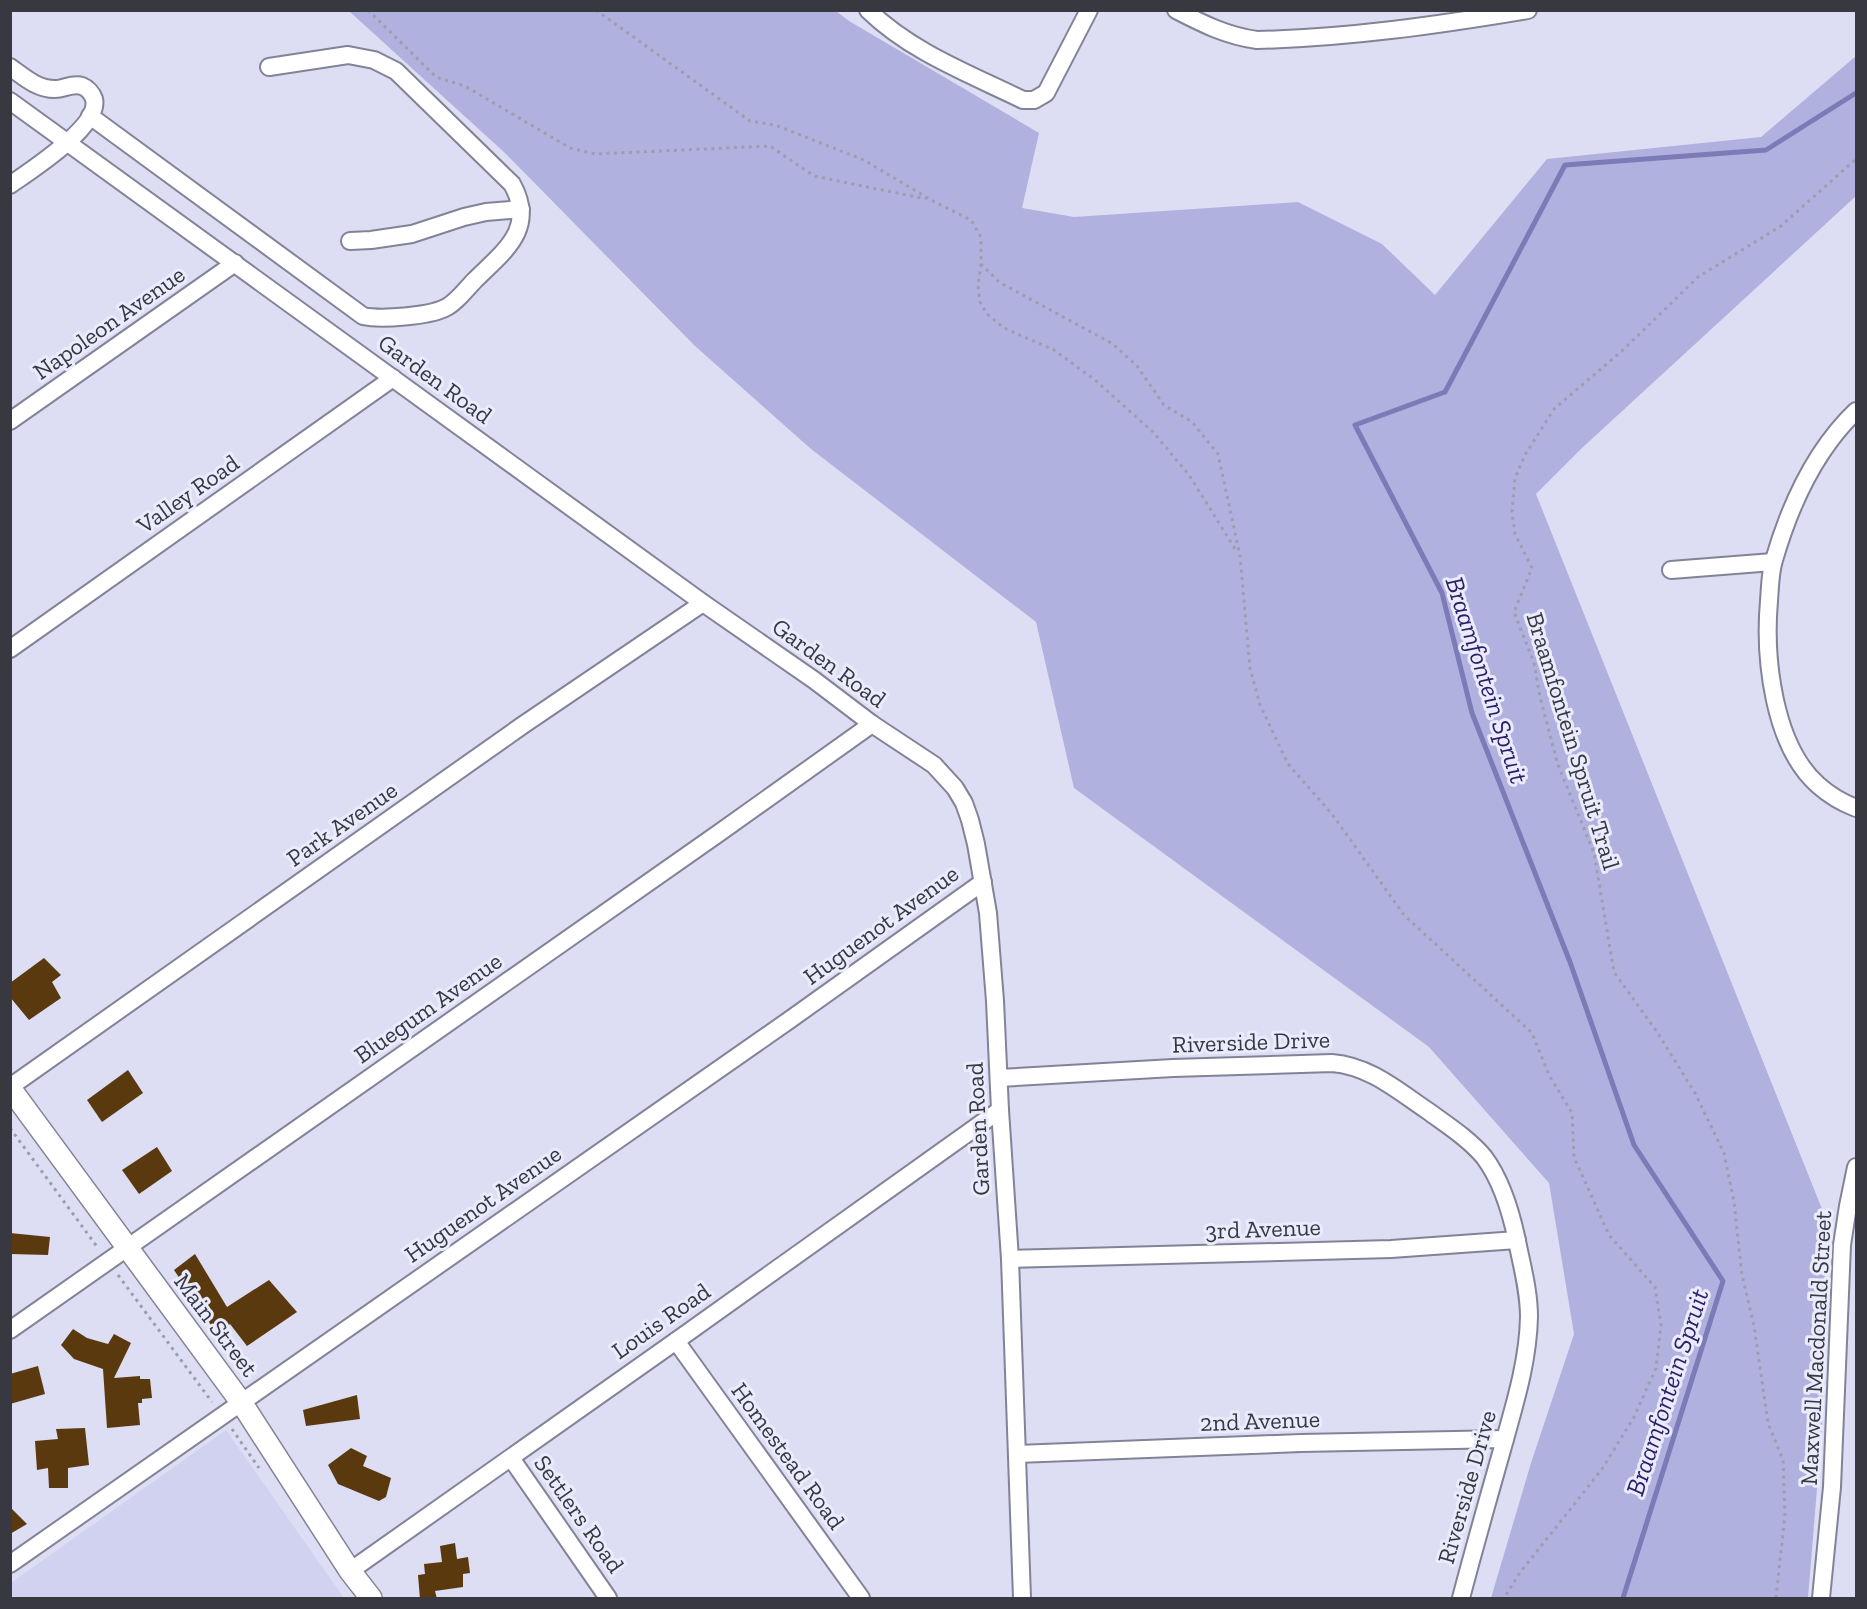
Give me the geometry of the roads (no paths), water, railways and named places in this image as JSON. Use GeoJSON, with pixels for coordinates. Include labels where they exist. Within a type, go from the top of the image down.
{"type":"FeatureCollection","features":[{"type":"Feature","properties":{"kind":"street"},"geometry":{"type":"LineString","coordinates":[[868,10],[894,33],[917,48],[1023,100],[1034,100],[1046,93],[1089,10]]}},
{"type":"Feature","properties":{"kind":"street"},"geometry":{"type":"LineString","coordinates":[[1176,10],[1212,28],[1257,40],[1341,35],[1468,20],[1528,10]]}},
{"type":"Feature","properties":{"kind":"street"},"geometry":{"type":"LineString","coordinates":[[90,116],[359,314],[378,319],[442,310],[448,307],[511,244],[520,224],[521,209],[517,193],[505,176],[406,80],[385,65],[361,56],[348,55],[269,67]]}},
{"type":"Feature","properties":{"kind":"street"},"geometry":{"type":"LineString","coordinates":[[10,67],[34,84],[45,88],[79,85],[87,88],[94,101],[94,109],[90,116],[67,142],[45,161],[10,185]]}},
{"type":"Feature","properties":{"kind":"street","name":"Garden Road"},"geometry":{"type":"LineString","coordinates":[[10,101],[703,603],[814,680],[872,724],[934,765],[955,788],[970,820],[992,948],[1010,1259],[1022,1599]]}},
{"type":"Feature","properties":{"kind":"street"},"geometry":{"type":"LineString","coordinates":[[350,241],[412,234],[464,217],[486,212],[521,209]]}},
{"type":"Feature","properties":{"kind":"street","name":"Napoleon Avenue"},"geometry":{"type":"LineString","coordinates":[[10,421],[235,263]]}},
{"type":"Feature","properties":{"kind":"street","name":"Valley Road"},"geometry":{"type":"LineString","coordinates":[[10,649],[393,378]]}},
{"type":"Feature","properties":{"kind":"street"},"geometry":{"type":"LineString","coordinates":[[1857,411],[1826,445],[1799,492],[1773,562],[1767,642],[1771,684],[1782,726],[1797,760],[1817,784],[1846,804],[1857,808]]}},
{"type":"Feature","properties":{"kind":"street"},"geometry":{"type":"LineString","coordinates":[[1671,570],[1773,562]]}},
{"type":"Feature","properties":{"kind":"street","name":"Park Avenue"},"geometry":{"type":"LineString","coordinates":[[10,1088],[514,732],[703,603]]}},
{"type":"Feature","properties":{"kind":"street","name":"Bluegum Avenue"},"geometry":{"type":"LineString","coordinates":[[10,1330],[872,724]]}},
{"type":"Feature","properties":{"kind":"street","name":"Huguenot Avenue"},"geometry":{"type":"LineString","coordinates":[[10,1564],[788,1021],[982,882]]}},
{"type":"Feature","properties":{"kind":"street","name":"Riverside Drive"},"geometry":{"type":"LineString","coordinates":[[999,1077],[1332,1063],[1358,1067],[1380,1079],[1440,1120],[1482,1155],[1504,1196],[1512,1219],[1528,1298],[1528,1330],[1526,1358],[1461,1599]]}},
{"type":"Feature","properties":{"kind":"street","name":"Main Street"},"geometry":{"type":"LineString","coordinates":[[10,1088],[241,1402],[350,1571],[371,1599]]}},
{"type":"Feature","properties":{"kind":"street","name":"Louis Road"},"geometry":{"type":"LineString","coordinates":[[350,1571],[1000,1110]]}},
{"type":"Feature","properties":{"kind":"street","name":"Maxwell Macdonald Street"},"geometry":{"type":"LineString","coordinates":[[1821,1599],[1832,1487],[1842,1245],[1857,1167]]}},
{"type":"Feature","properties":{"kind":"street","name":"3rd Avenue"},"geometry":{"type":"LineString","coordinates":[[1010,1259],[1391,1249],[1517,1240]]}},
{"type":"Feature","properties":{"kind":"street","name":"Homestead Road"},"geometry":{"type":"LineString","coordinates":[[676,1341],[861,1599]]}},
{"type":"Feature","properties":{"kind":"street","name":"2nd Avenue"},"geometry":{"type":"LineString","coordinates":[[1017,1454],[1505,1439]]}},
{"type":"Feature","properties":{"kind":"street","name":"Settlers Road"},"geometry":{"type":"LineString","coordinates":[[511,1458],[608,1599]]}},
{"type":"Feature","properties":{"kind":"waterway","name":"Braamfontein Spruit"},"geometry":{"type":"LineString","coordinates":[[1623,1598],[1723,1281],[1634,1145],[1570,962],[1472,713],[1442,593],[1355,425],[1445,392],[1565,165],[1766,150],[1856,93]]}}]}
